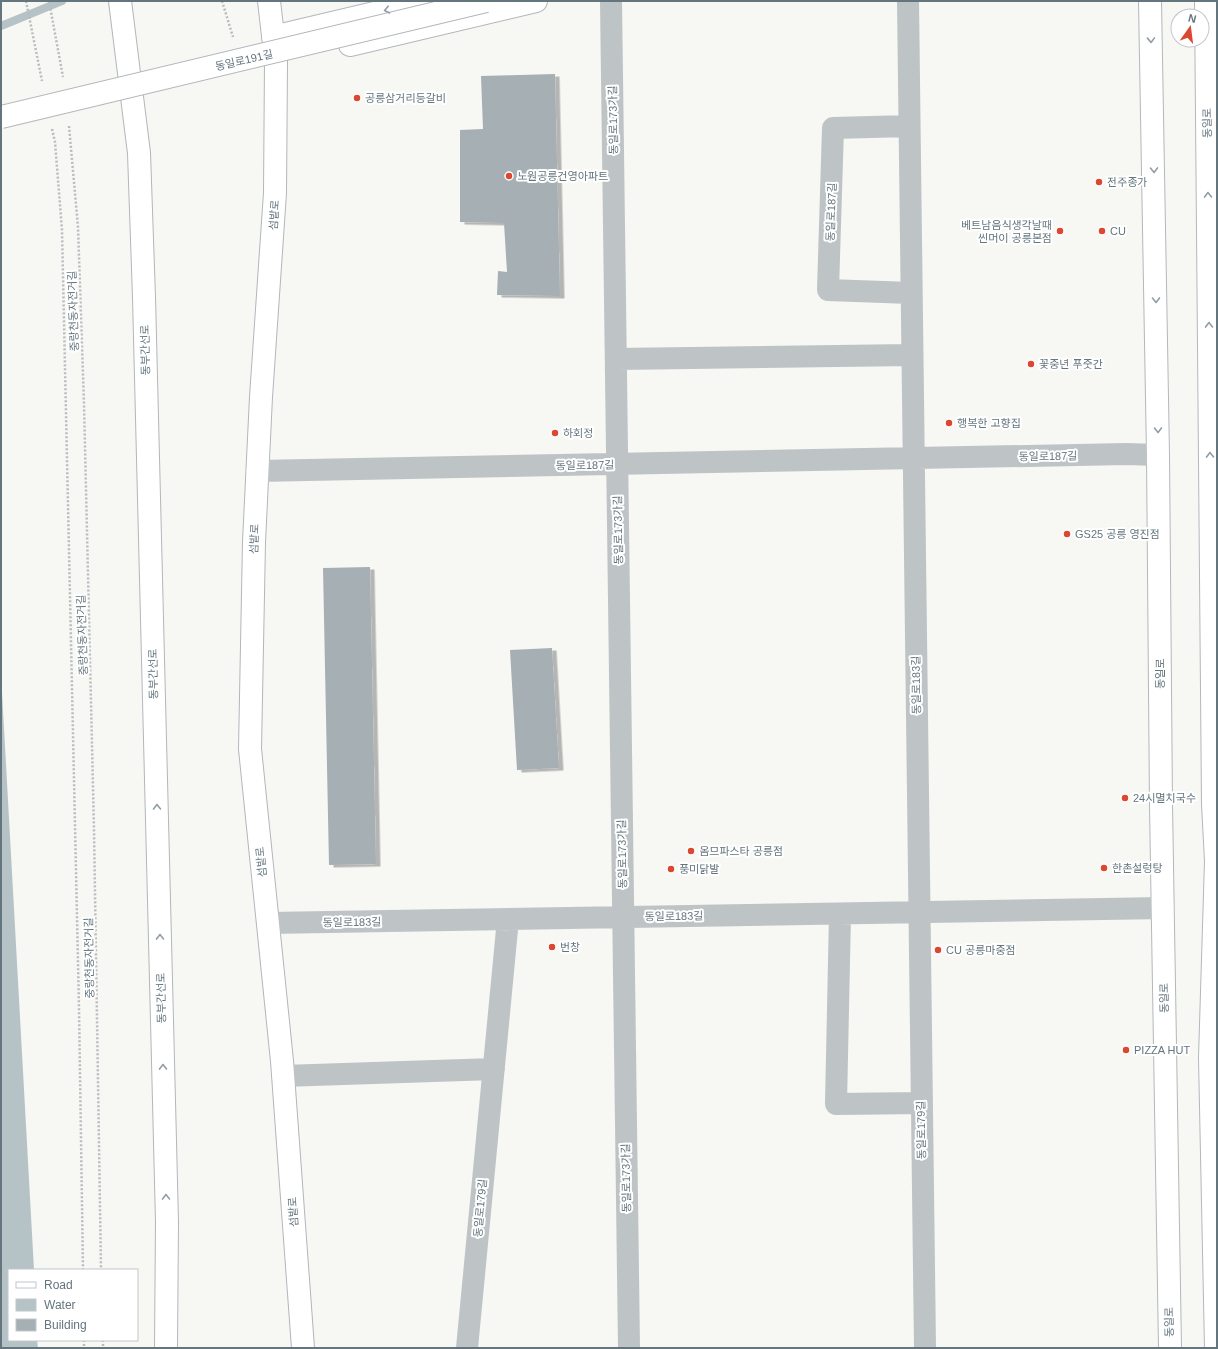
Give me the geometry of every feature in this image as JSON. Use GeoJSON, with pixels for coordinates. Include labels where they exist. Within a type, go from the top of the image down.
{"type":"FeatureCollection","features":[{"type":"Feature","properties":{"kind":"main road","name":"섬밭로"},"geometry":{"type":"LineString","coordinates":[[269,1],[276,62],[275,193],[261,397],[254,542],[250,749],[283,1076],[303,1348]]}},
{"type":"Feature","properties":{"kind":"main road","name":"동일로191길"},"geometry":{"type":"LineString","coordinates":[[274,37],[425,1]]}},
{"type":"Feature","properties":{"kind":"main road","name":"동일로191길"},"geometry":{"type":"LineString","coordinates":[[1,118],[486,1]]}},
{"type":"Feature","properties":{"kind":"main road","name":"동일로191길"},"geometry":{"type":"LineString","coordinates":[[276,62],[536,1]]}},
{"type":"Feature","properties":{"kind":"main road","name":"동일로"},"geometry":{"type":"LineString","coordinates":[[1150,1],[1158,456],[1170,1348]]}},
{"type":"Feature","properties":{"kind":"main road","name":"동일로"},"geometry":{"type":"LineString","coordinates":[[1206,1],[1212,79],[1214,597],[1213,804],[1216,861],[1214,1059],[1216,1348]]}},
{"type":"Feature","properties":{"kind":"main road","name":"동부간선로"},"geometry":{"type":"LineString","coordinates":[[121,7],[139,153],[144,297],[167,1222],[166,1348]]}},
{"type":"Feature","properties":{"kind":"main road"},"geometry":{"type":"LineString","coordinates":[[167,1222],[181,1348]]}},
{"type":"Feature","properties":{"kind":"street","name":"동일로173가길"},"geometry":{"type":"LineString","coordinates":[[611,1],[629,1348]]}},
{"type":"Feature","properties":{"kind":"street"},"geometry":{"type":"LineString","coordinates":[[908,1],[913,458]]}},
{"type":"Feature","properties":{"kind":"street","name":"동일로187길"},"geometry":{"type":"LineString","coordinates":[[909,126],[833,128],[828,290],[911,293]]}},
{"type":"Feature","properties":{"kind":"street"},"geometry":{"type":"LineString","coordinates":[[616,359],[912,355]]}},
{"type":"Feature","properties":{"kind":"street","name":"동일로187길"},"geometry":{"type":"LineString","coordinates":[[258,471],[1126,454],[1158,456]]}},
{"type":"Feature","properties":{"kind":"street","name":"동일로183길"},"geometry":{"type":"LineString","coordinates":[[913,458],[918,912]]}},
{"type":"Feature","properties":{"kind":"street","name":"동일로183길"},"geometry":{"type":"LineString","coordinates":[[268,923],[1163,908]]}},
{"type":"Feature","properties":{"kind":"street","name":"동일로179길"},"geometry":{"type":"LineString","coordinates":[[918,912],[924,1348]]}},
{"type":"Feature","properties":{"kind":"street"},"geometry":{"type":"LineString","coordinates":[[840,914],[836,1104],[921,1103]]}},
{"type":"Feature","properties":{"kind":"street"},"geometry":{"type":"LineString","coordinates":[[283,1076],[494,1069],[508,919]]}},
{"type":"Feature","properties":{"kind":"street","name":"동일로179길"},"geometry":{"type":"LineString","coordinates":[[467,1348],[494,1069]]}},
{"type":"Feature","properties":{"kind":"path"},"geometry":{"type":"LineString","coordinates":[[26,1],[42,82]]}},
{"type":"Feature","properties":{"kind":"path"},"geometry":{"type":"LineString","coordinates":[[49,1],[63,78]]}},
{"type":"Feature","properties":{"kind":"path"},"geometry":{"type":"LineString","coordinates":[[222,1],[234,39]]}},
{"type":"Feature","properties":{"kind":"path","name":"중랑천동자전거길"},"geometry":{"type":"LineString","coordinates":[[69,125],[78,227],[83,388],[95,838],[101,1269]]}},
{"type":"Feature","properties":{"kind":"path"},"geometry":{"type":"LineString","coordinates":[[52,127],[55,142],[62,230],[79,1008],[83,1269]]}},
{"type":"Feature","properties":{"kind":"water"},"geometry":{"type":"Polygon","coordinates":[[[1,674],[34,1269],[8,1269],[8,1341],[37,1341],[38,1348],[1,1348],[1,674]]]}},
{"type":"Feature","properties":{"kind":"building","name":"노원공릉건영아파트"},"geometry":{"type":"Polygon","coordinates":[[[555,74],[560,296],[497,295],[498,271],[507,272],[504,223],[460,222],[460,130],[483,129],[481,76],[555,74]]]}},
{"type":"Feature","properties":{"kind":"building"},"geometry":{"type":"Polygon","coordinates":[[[370,567],[376,864],[329,865],[323,568],[370,567]]]}},
{"type":"Feature","properties":{"kind":"building"},"geometry":{"type":"Polygon","coordinates":[[[552,648],[559,768],[517,770],[510,650],[552,648]]]}},
{"type":"Feature","properties":{"kind":"waterway"},"geometry":{"type":"LineString","coordinates":[[1,26],[62,1]]}},
{"type":"Feature","properties":{"kind":"place","name":"공릉삼거리등갈비"},"geometry":{"type":"Point","coordinates":[357,98]}},
{"type":"Feature","properties":{"kind":"place","name":"노원공릉건영아파트"},"geometry":{"type":"Point","coordinates":[509,176]}},
{"type":"Feature","properties":{"kind":"place","name":"전주종가"},"geometry":{"type":"Point","coordinates":[1099,182]}},
{"type":"Feature","properties":{"kind":"place","name":"베트남음식생각날때 씬머이 공릉본점"},"geometry":{"type":"Point","coordinates":[1060,231]}},
{"type":"Feature","properties":{"kind":"place","name":"CU"},"geometry":{"type":"Point","coordinates":[1102,231]}},
{"type":"Feature","properties":{"kind":"place","name":"꽃중년 푸줏간"},"geometry":{"type":"Point","coordinates":[1031,364]}},
{"type":"Feature","properties":{"kind":"place","name":"행복한 고향집"},"geometry":{"type":"Point","coordinates":[949,423]}},
{"type":"Feature","properties":{"kind":"place","name":"하회정"},"geometry":{"type":"Point","coordinates":[555,433]}},
{"type":"Feature","properties":{"kind":"place","name":"GS25 공릉 영진점"},"geometry":{"type":"Point","coordinates":[1067,534]}},
{"type":"Feature","properties":{"kind":"place","name":"24시멸치국수"},"geometry":{"type":"Point","coordinates":[1125,798]}},
{"type":"Feature","properties":{"kind":"place","name":"옴므파스타 공릉점"},"geometry":{"type":"Point","coordinates":[691,851]}},
{"type":"Feature","properties":{"kind":"place","name":"한촌설렁탕"},"geometry":{"type":"Point","coordinates":[1104,868]}},
{"type":"Feature","properties":{"kind":"place","name":"풍미닭발"},"geometry":{"type":"Point","coordinates":[671,869]}},
{"type":"Feature","properties":{"kind":"place","name":"번창"},"geometry":{"type":"Point","coordinates":[552,947]}},
{"type":"Feature","properties":{"kind":"place","name":"CU 공릉마중점"},"geometry":{"type":"Point","coordinates":[938,950]}},
{"type":"Feature","properties":{"kind":"place","name":"PIZZA HUT"},"geometry":{"type":"Point","coordinates":[1126,1050]}}]}
